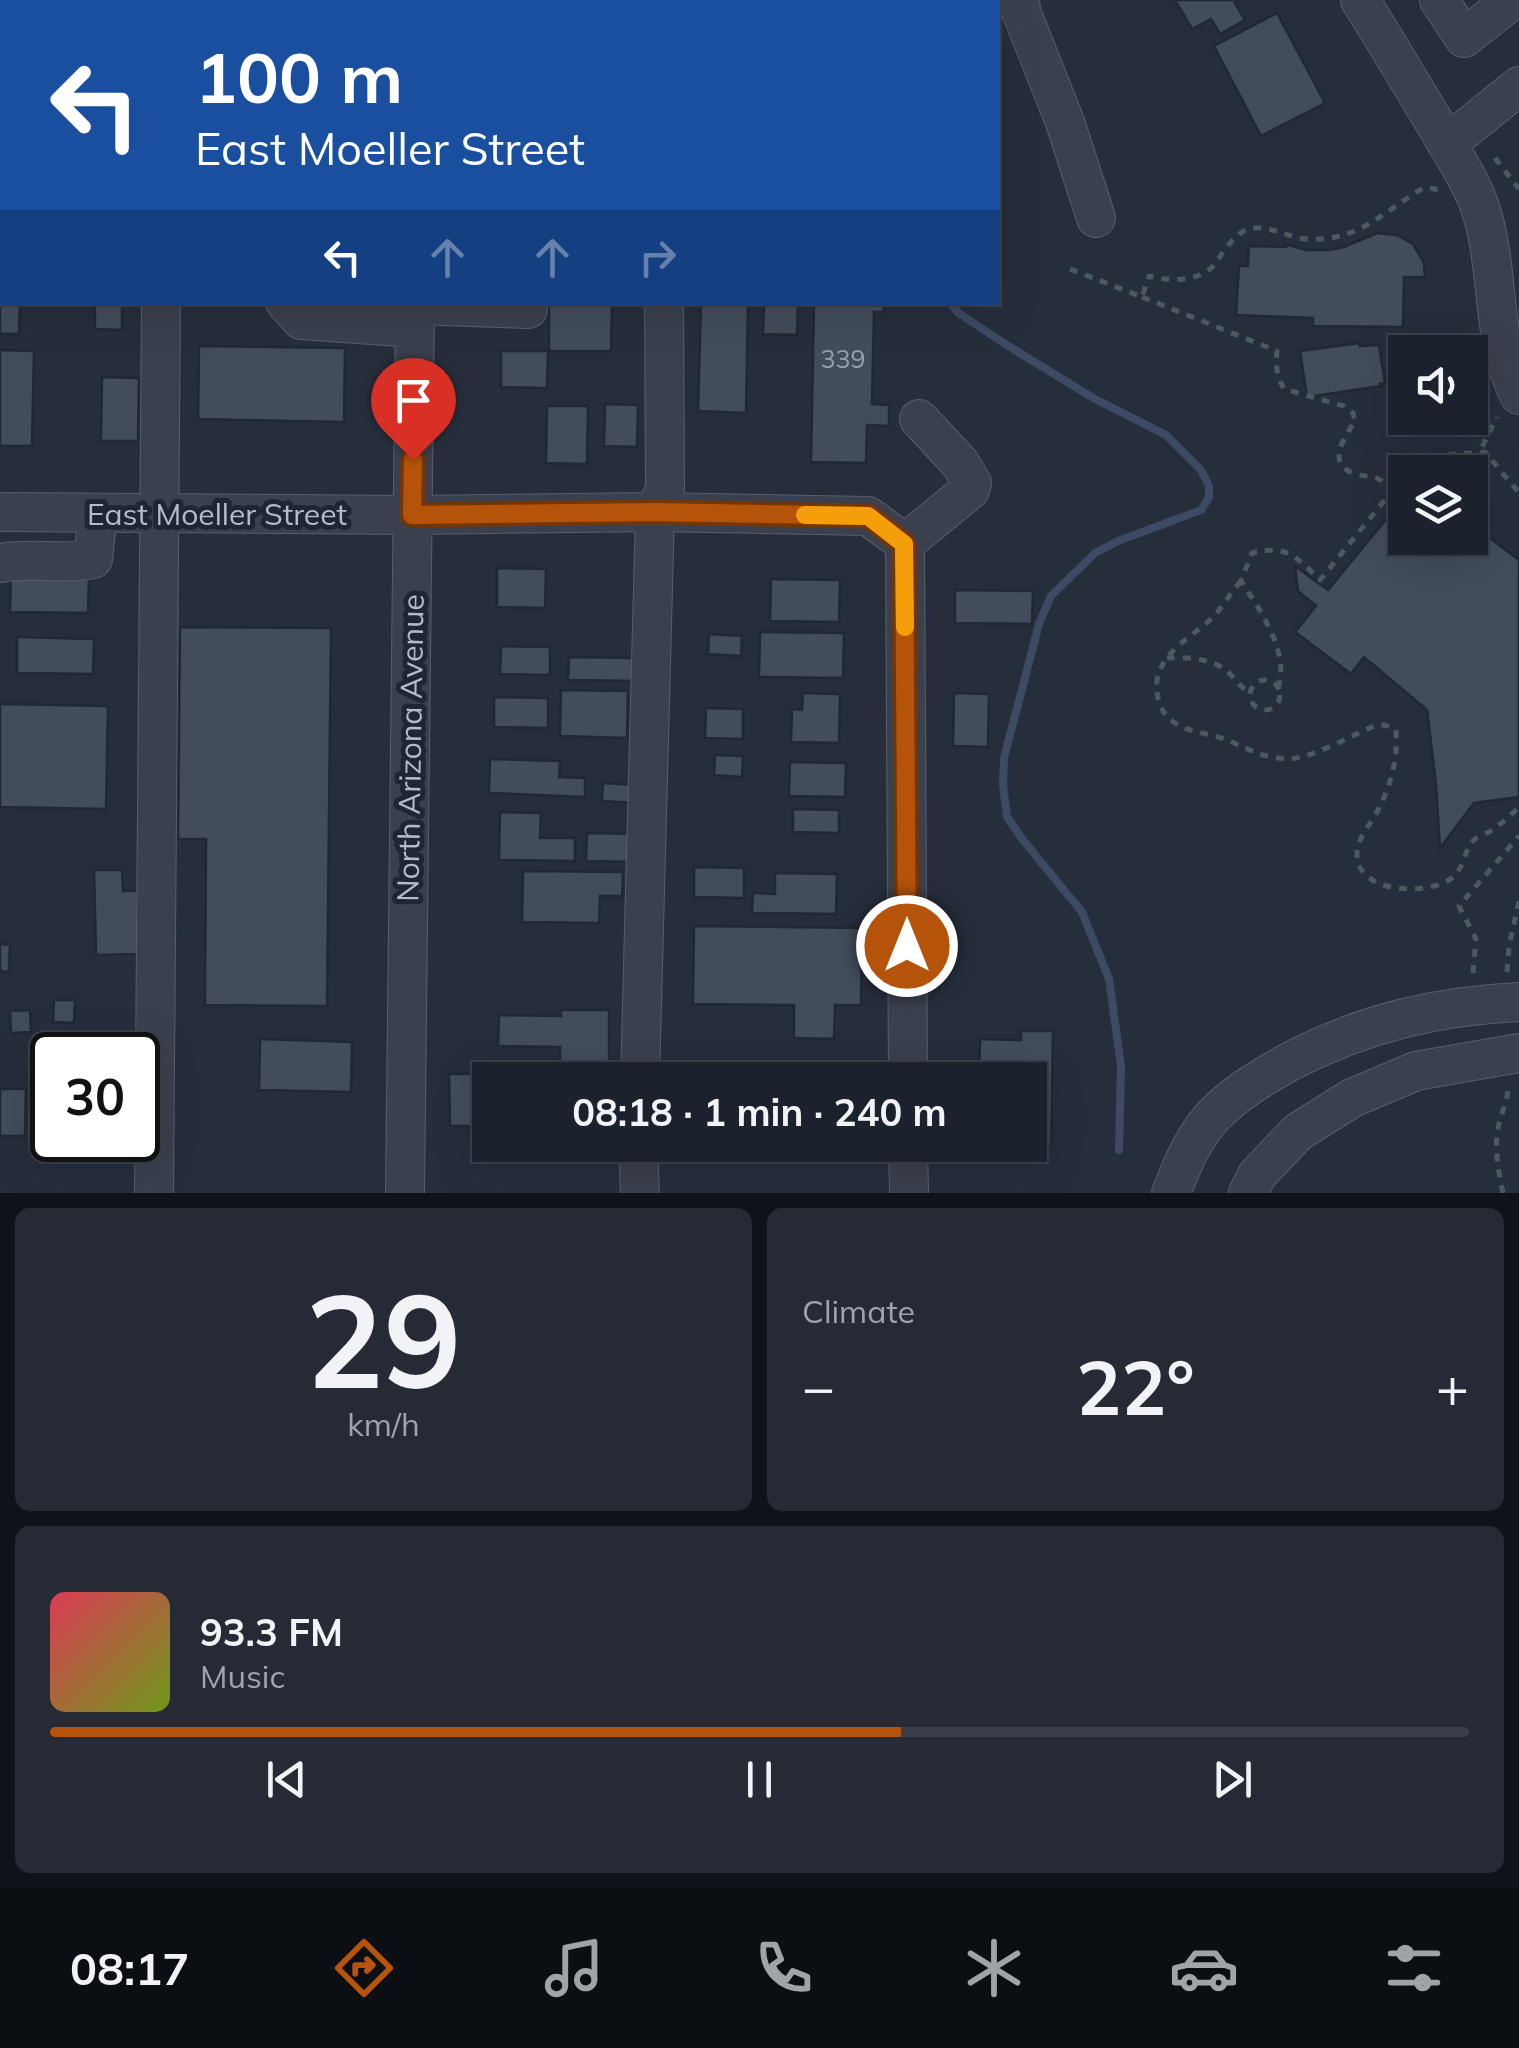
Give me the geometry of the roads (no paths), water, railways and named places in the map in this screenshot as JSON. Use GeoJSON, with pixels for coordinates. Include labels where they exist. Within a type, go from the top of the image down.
{"type":"FeatureCollection","features":[{"type":"Feature","properties":{"kind":"street"},"geometry":{"type":"LineString","coordinates":[[1020,0],[1096,218]]}},
{"type":"Feature","properties":{"kind":"street"},"geometry":{"type":"LineString","coordinates":[[1360,0],[1479,204],[1491,251],[1498,334],[1510,376],[1510,402]]}},
{"type":"Feature","properties":{"kind":"street"},"geometry":{"type":"LineString","coordinates":[[1439,0],[1464,38],[1512,0]]}},
{"type":"Feature","properties":{"kind":"street"},"geometry":{"type":"LineString","coordinates":[[1447,144],[1519,86]]}},
{"type":"Feature","properties":{"kind":"street"},"geometry":{"type":"LineString","coordinates":[[154,1193],[161,305]]}},
{"type":"Feature","properties":{"kind":"street"},"geometry":{"type":"LineString","coordinates":[[288,305],[301,320],[528,309]]}},
{"type":"Feature","properties":{"kind":"street"},"geometry":{"type":"LineString","coordinates":[[640,1062],[655,512],[665,490],[664,305]]}},
{"type":"Feature","properties":{"kind":"street","name":"North Arizona Avenue"},"geometry":{"type":"LineString","coordinates":[[404,1193],[415,312]]}},
{"type":"Feature","properties":{"kind":"street"},"geometry":{"type":"LineString","coordinates":[[908,1062],[904,544],[970,490],[972,482],[960,463],[919,419]]}},
{"type":"Feature","properties":{"kind":"street","name":"East Moeller Street"},"geometry":{"type":"LineString","coordinates":[[0,512],[655,512],[868,516],[904,544]]}},
{"type":"Feature","properties":{"kind":"street"},"geometry":{"type":"LineString","coordinates":[[0,563],[93,559],[98,513]]}},
{"type":"Feature","properties":{"kind":"street"},"geometry":{"type":"LineString","coordinates":[[1170,1193],[1188,1152],[1214,1114],[1260,1078],[1322,1045],[1384,1022],[1447,1008],[1513,986]]}},
{"type":"Feature","properties":{"kind":"street"},"geometry":{"type":"LineString","coordinates":[[1248,1193],[1257,1176],[1298,1132],[1352,1098],[1416,1071],[1509,1064]]}},
{"type":"Feature","properties":{"kind":"street"},"geometry":{"type":"LineString","coordinates":[[639,1162],[640,1193]]}},
{"type":"Feature","properties":{"kind":"street"},"geometry":{"type":"LineString","coordinates":[[908,1162],[909,1193]]}},
{"type":"Feature","properties":{"kind":"waterway"},"geometry":{"type":"LineString","coordinates":[[952,305],[1005,344],[1095,399],[1166,435],[1201,470],[1209,486],[1209,498],[1201,510],[1095,553],[1051,596],[1039,624],[1004,758],[1007,817],[1082,912],[1109,979],[1121,1066],[1119,1150]]}}]}
